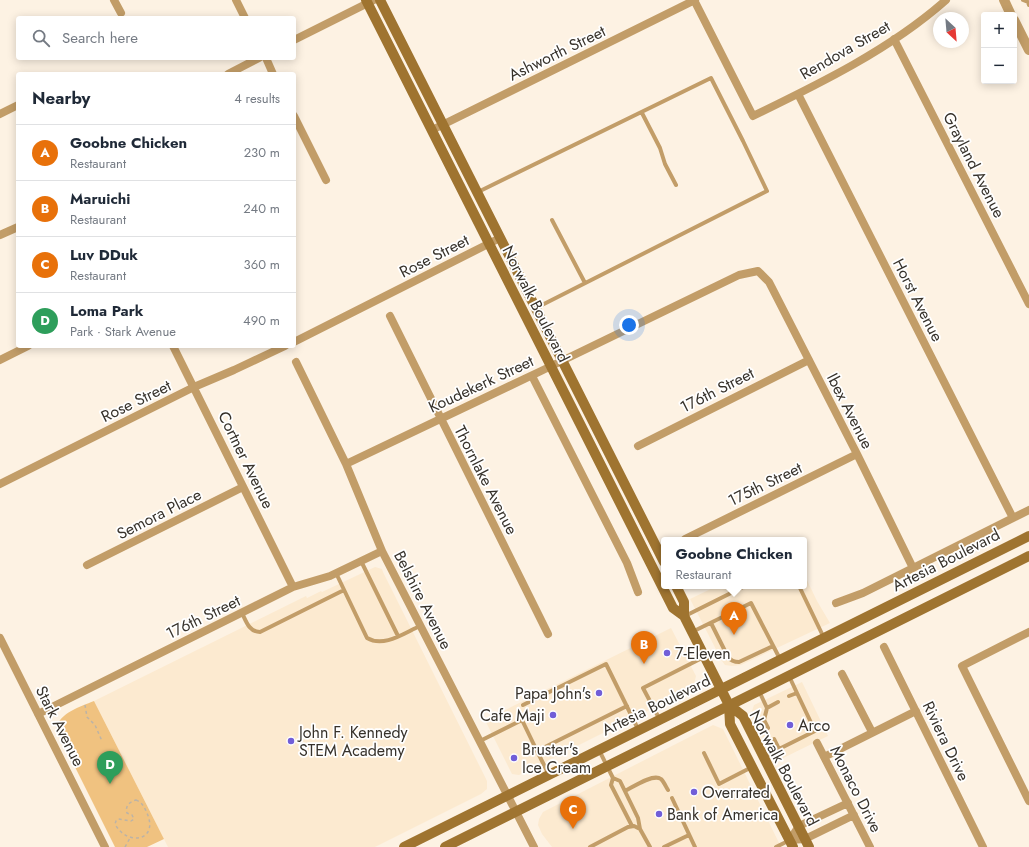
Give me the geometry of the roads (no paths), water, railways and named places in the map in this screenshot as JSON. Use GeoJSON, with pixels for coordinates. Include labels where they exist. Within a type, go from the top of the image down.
{"type":"FeatureCollection","features":[{"type":"Feature","properties":{"kind":"main road","name":"Norwalk Boulevard"},"geometry":{"type":"LineString","coordinates":[[380,0],[661,556]]}},
{"type":"Feature","properties":{"kind":"main road","name":"Norwalk Boulevard"},"geometry":{"type":"LineString","coordinates":[[369,1],[489,244],[661,584]]}},
{"type":"Feature","properties":{"kind":"main road","name":"Artesia Boulevard"},"geometry":{"type":"LineString","coordinates":[[404,847],[1029,536]]}},
{"type":"Feature","properties":{"kind":"main road","name":"Artesia Boulevard"},"geometry":{"type":"LineString","coordinates":[[445,847],[1029,556]]}},
{"type":"Feature","properties":{"kind":"main road","name":"Norwalk Boulevard"},"geometry":{"type":"LineString","coordinates":[[663,589],[673,608],[684,616]]}},
{"type":"Feature","properties":{"kind":"main road","name":"Norwalk Boulevard"},"geometry":{"type":"LineString","coordinates":[[678,589],[684,602],[684,616],[729,705],[730,724],[791,844]]}},
{"type":"Feature","properties":{"kind":"main road","name":"Norwalk Boulevard"},"geometry":{"type":"LineString","coordinates":[[729,705],[743,716],[807,843]]}},
{"type":"Feature","properties":{"kind":"street"},"geometry":{"type":"LineString","coordinates":[[114,0],[121,13]]}},
{"type":"Feature","properties":{"kind":"street"},"geometry":{"type":"LineString","coordinates":[[236,0],[244,16]]}},
{"type":"Feature","properties":{"kind":"street","name":"Ashworth Street"},"geometry":{"type":"LineString","coordinates":[[432,130],[694,0]]}},
{"type":"Feature","properties":{"kind":"street","name":"Rendova Street"},"geometry":{"type":"LineString","coordinates":[[694,0],[753,116],[844,70],[932,13],[946,0]]}},
{"type":"Feature","properties":{"kind":"street"},"geometry":{"type":"LineString","coordinates":[[1005,0],[1010,12]]}},
{"type":"Feature","properties":{"kind":"street"},"geometry":{"type":"LineString","coordinates":[[296,39],[369,1]]}},
{"type":"Feature","properties":{"kind":"street"},"geometry":{"type":"LineString","coordinates":[[1017,26],[1029,50]]}},
{"type":"Feature","properties":{"kind":"street","name":"Grayland Avenue"},"geometry":{"type":"LineString","coordinates":[[894,39],[1029,304]]}},
{"type":"Feature","properties":{"kind":"street"},"geometry":{"type":"LineString","coordinates":[[232,72],[255,60]]}},
{"type":"Feature","properties":{"kind":"street"},"geometry":{"type":"LineString","coordinates":[[267,60],[272,72]]}},
{"type":"Feature","properties":{"kind":"street","name":"Horst Avenue"},"geometry":{"type":"LineString","coordinates":[[798,94],[1013,518]]}},
{"type":"Feature","properties":{"kind":"street"},"geometry":{"type":"LineString","coordinates":[[0,114],[16,106]]}},
{"type":"Feature","properties":{"kind":"street"},"geometry":{"type":"LineString","coordinates":[[296,120],[326,180]]}},
{"type":"Feature","properties":{"kind":"street"},"geometry":{"type":"LineString","coordinates":[[0,236],[16,228]]}},
{"type":"Feature","properties":{"kind":"street","name":"Rose Street"},"geometry":{"type":"LineString","coordinates":[[296,341],[500,238]]}},
{"type":"Feature","properties":{"kind":"street","name":"Koudekerk Street"},"geometry":{"type":"LineString","coordinates":[[346,464],[440,418],[551,367],[739,275],[758,271]]}},
{"type":"Feature","properties":{"kind":"street","name":"Ibex Avenue"},"geometry":{"type":"LineString","coordinates":[[758,271],[769,282],[913,568]]}},
{"type":"Feature","properties":{"kind":"street","name":"Thornlake Avenue"},"geometry":{"type":"LineString","coordinates":[[390,316],[548,634]]}},
{"type":"Feature","properties":{"kind":"street"},"geometry":{"type":"LineString","coordinates":[[0,360],[24,348]]}},
{"type":"Feature","properties":{"kind":"street","name":"Cortner Avenue"},"geometry":{"type":"LineString","coordinates":[[174,348],[293,587]]}},
{"type":"Feature","properties":{"kind":"street","name":"Rose Street"},"geometry":{"type":"LineString","coordinates":[[0,484],[194,387],[281,348]]}},
{"type":"Feature","properties":{"kind":"street","name":"176th Street"},"geometry":{"type":"LineString","coordinates":[[638,446],[809,360]]}},
{"type":"Feature","properties":{"kind":"street","name":"Belshire Avenue"},"geometry":{"type":"LineString","coordinates":[[296,362],[346,464],[382,550],[534,847]]}},
{"type":"Feature","properties":{"kind":"street"},"geometry":{"type":"LineString","coordinates":[[532,376],[627,563],[638,592]]}},
{"type":"Feature","properties":{"kind":"street","name":"175th Street"},"geometry":{"type":"LineString","coordinates":[[689,537],[856,454]]}},
{"type":"Feature","properties":{"kind":"street","name":"Semora Place"},"geometry":{"type":"LineString","coordinates":[[87,565],[243,487]]}},
{"type":"Feature","properties":{"kind":"street"},"geometry":{"type":"LineString","coordinates":[[836,602],[863,593],[1029,510]]}},
{"type":"Feature","properties":{"kind":"street","name":"176th Street"},"geometry":{"type":"LineString","coordinates":[[38,714],[293,587],[336,573],[382,550]]}},
{"type":"Feature","properties":{"kind":"street"},"geometry":{"type":"LineString","coordinates":[[1029,632],[962,666],[1029,801]]}},
{"type":"Feature","properties":{"kind":"street","name":"Stark Avenue"},"geometry":{"type":"LineString","coordinates":[[1,641],[105,847]]}},
{"type":"Feature","properties":{"kind":"street","name":"Riviera Drive"},"geometry":{"type":"LineString","coordinates":[[884,647],[983,847]]}},
{"type":"Feature","properties":{"kind":"street"},"geometry":{"type":"LineString","coordinates":[[842,674],[872,732]]}},
{"type":"Feature","properties":{"kind":"street"},"geometry":{"type":"LineString","coordinates":[[824,757],[916,711]]}},
{"type":"Feature","properties":{"kind":"street","name":"Monaco Drive"},"geometry":{"type":"LineString","coordinates":[[817,743],[870,847]]}},
{"type":"Feature","properties":{"kind":"street"},"geometry":{"type":"LineString","coordinates":[[848,803],[799,826],[791,844],[807,843],[854,815]]}},
{"type":"Feature","properties":{"kind":"lane"},"geometry":{"type":"LineString","coordinates":[[1023,0],[1028,2],[1029,5]]}},
{"type":"Feature","properties":{"kind":"lane"},"geometry":{"type":"LineString","coordinates":[[477,193],[711,78],[744,141],[767,191],[536,308]]}},
{"type":"Feature","properties":{"kind":"lane"},"geometry":{"type":"LineString","coordinates":[[642,112],[676,185]]}},
{"type":"Feature","properties":{"kind":"lane"},"geometry":{"type":"LineString","coordinates":[[552,220],[585,283]]}},
{"type":"Feature","properties":{"kind":"lane"},"geometry":{"type":"LineString","coordinates":[[361,561],[398,636]]}},
{"type":"Feature","properties":{"kind":"lane"},"geometry":{"type":"LineString","coordinates":[[336,573],[367,638],[374,642],[388,641],[420,626]]}},
{"type":"Feature","properties":{"kind":"lane"},"geometry":{"type":"LineString","coordinates":[[684,616],[739,589]]}},
{"type":"Feature","properties":{"kind":"lane"},"geometry":{"type":"LineString","coordinates":[[800,589],[824,638]]}},
{"type":"Feature","properties":{"kind":"lane"},"geometry":{"type":"LineString","coordinates":[[242,613],[248,626],[256,632],[260,632],[344,590]]}},
{"type":"Feature","properties":{"kind":"lane"},"geometry":{"type":"LineString","coordinates":[[692,632],[751,603],[780,660]]}},
{"type":"Feature","properties":{"kind":"lane"},"geometry":{"type":"LineString","coordinates":[[711,623],[731,661],[739,662],[773,646]]}},
{"type":"Feature","properties":{"kind":"lane"},"geometry":{"type":"LineString","coordinates":[[660,720],[642,688],[704,657]]}},
{"type":"Feature","properties":{"kind":"lane"},"geometry":{"type":"LineString","coordinates":[[523,706],[606,664],[639,730]]}},
{"type":"Feature","properties":{"kind":"lane"},"geometry":{"type":"LineString","coordinates":[[764,757],[815,731],[789,676]]}},
{"type":"Feature","properties":{"kind":"lane"},"geometry":{"type":"LineString","coordinates":[[759,691],[767,708],[764,720],[768,728]]}},
{"type":"Feature","properties":{"kind":"lane"},"geometry":{"type":"LineString","coordinates":[[789,696],[797,693]]}},
{"type":"Feature","properties":{"kind":"lane"},"geometry":{"type":"LineString","coordinates":[[767,708],[778,702]]}},
{"type":"Feature","properties":{"kind":"lane"},"geometry":{"type":"LineString","coordinates":[[537,750],[627,706]]}},
{"type":"Feature","properties":{"kind":"lane"},"geometry":{"type":"LineString","coordinates":[[480,741],[522,720],[549,775]]}},
{"type":"Feature","properties":{"kind":"lane"},"geometry":{"type":"LineString","coordinates":[[748,727],[764,720]]}},
{"type":"Feature","properties":{"kind":"lane"},"geometry":{"type":"LineString","coordinates":[[774,739],[779,749]]}},
{"type":"Feature","properties":{"kind":"lane"},"geometry":{"type":"LineString","coordinates":[[599,750],[613,778],[611,785],[632,826]]}},
{"type":"Feature","properties":{"kind":"lane"},"geometry":{"type":"LineString","coordinates":[[704,753],[719,784],[752,767]]}},
{"type":"Feature","properties":{"kind":"lane"},"geometry":{"type":"LineString","coordinates":[[625,791],[650,778],[656,777],[664,783],[668,790]]}},
{"type":"Feature","properties":{"kind":"lane"},"geometry":{"type":"LineString","coordinates":[[613,778],[620,780],[638,818],[640,829],[650,847]]}},
{"type":"Feature","properties":{"kind":"lane"},"geometry":{"type":"LineString","coordinates":[[672,798],[695,847]]}},
{"type":"Feature","properties":{"kind":"lane"},"geometry":{"type":"LineString","coordinates":[[590,847],[628,827],[632,826],[640,829]]}},
{"type":"Feature","properties":{"kind":"lane"},"geometry":{"type":"LineString","coordinates":[[664,847],[689,834]]}},
{"type":"Feature","properties":{"kind":"lane"},"geometry":{"type":"LineString","coordinates":[[776,847],[791,844]]}},
{"type":"Feature","properties":{"kind":"place","name":"Goobne Chicken"},"geometry":{"type":"Point","coordinates":[734,635]}},
{"type":"Feature","properties":{"kind":"place","name":"7-Eleven"},"geometry":{"type":"Point","coordinates":[667,653]}},
{"type":"Feature","properties":{"kind":"place","name":"Maruichi"},"geometry":{"type":"Point","coordinates":[644,664]}},
{"type":"Feature","properties":{"kind":"place","name":"Papa John's"},"geometry":{"type":"Point","coordinates":[599,693]}},
{"type":"Feature","properties":{"kind":"place","name":"Cafe Maji"},"geometry":{"type":"Point","coordinates":[553,715]}},
{"type":"Feature","properties":{"kind":"place","name":"Arco"},"geometry":{"type":"Point","coordinates":[790,725]}},
{"type":"Feature","properties":{"kind":"place","name":"John F. Kennedy STEM Academy"},"geometry":{"type":"Point","coordinates":[291,741]}},
{"type":"Feature","properties":{"kind":"place","name":"Bruster's Ice Cream"},"geometry":{"type":"Point","coordinates":[514,758]}},
{"type":"Feature","properties":{"kind":"place","name":"Loma Park"},"geometry":{"type":"Point","coordinates":[110,784]}},
{"type":"Feature","properties":{"kind":"place","name":"Overrated"},"geometry":{"type":"Point","coordinates":[694,792]}},
{"type":"Feature","properties":{"kind":"place","name":"Bank of America"},"geometry":{"type":"Point","coordinates":[659,814]}},
{"type":"Feature","properties":{"kind":"place","name":"Luv DDuk"},"geometry":{"type":"Point","coordinates":[573,829]}}]}
